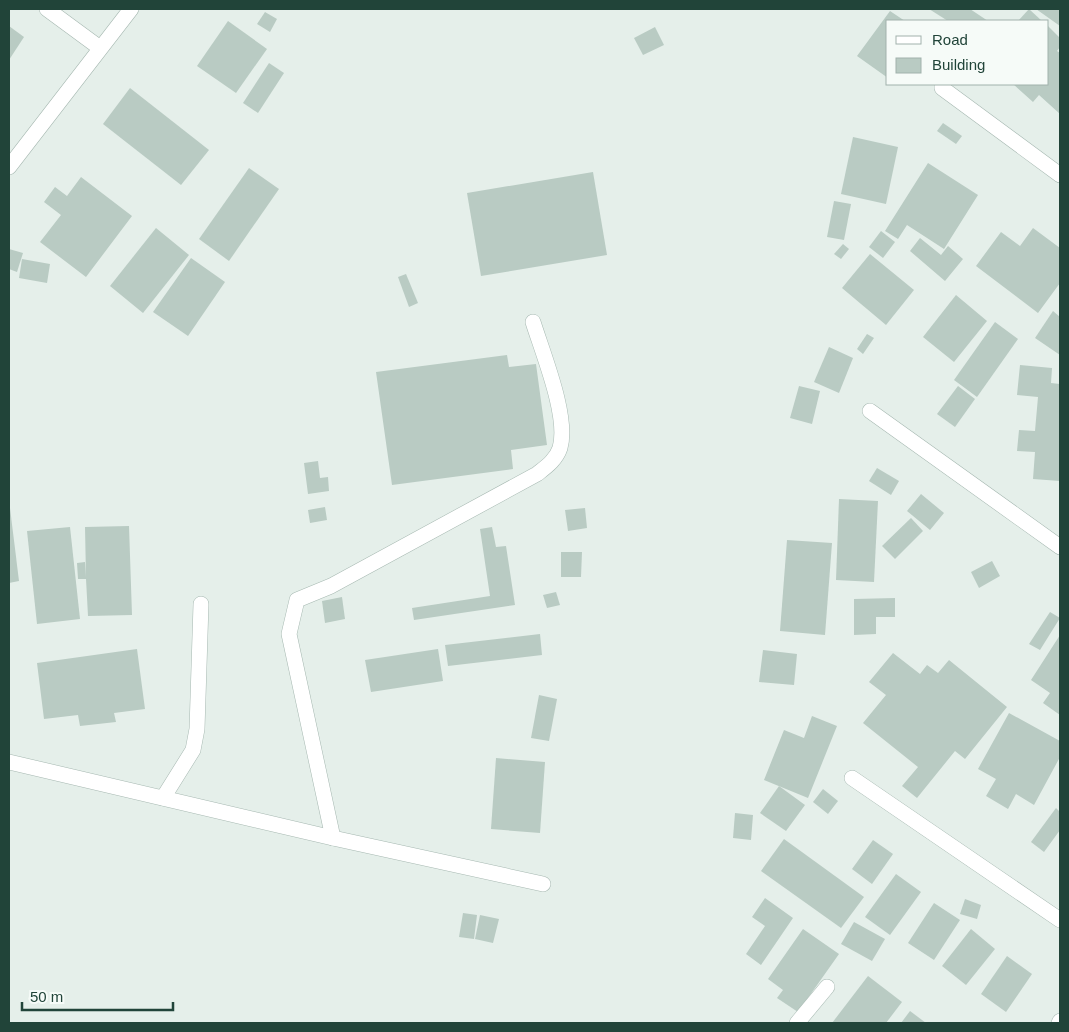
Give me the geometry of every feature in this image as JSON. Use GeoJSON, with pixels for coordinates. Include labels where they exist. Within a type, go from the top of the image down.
{"type":"FeatureCollection","features":[{"type":"Feature","properties":{"kind":"street"},"geometry":{"type":"LineString","coordinates":[[47,9],[100,48]]}},
{"type":"Feature","properties":{"kind":"street"},"geometry":{"type":"LineString","coordinates":[[9,167],[131,9]]}},
{"type":"Feature","properties":{"kind":"street"},"geometry":{"type":"LineString","coordinates":[[942,88],[1060,175]]}},
{"type":"Feature","properties":{"kind":"street"},"geometry":{"type":"LineString","coordinates":[[333,838],[289,634],[297,600],[331,586],[537,474],[551,463],[559,450],[563,432],[558,406],[533,322]]}},
{"type":"Feature","properties":{"kind":"street"},"geometry":{"type":"LineString","coordinates":[[870,411],[1060,547]]}},
{"type":"Feature","properties":{"kind":"street"},"geometry":{"type":"LineString","coordinates":[[163,798],[193,750],[197,728],[201,604]]}},
{"type":"Feature","properties":{"kind":"street"},"geometry":{"type":"LineString","coordinates":[[9,762],[333,838],[543,884]]}},
{"type":"Feature","properties":{"kind":"street"},"geometry":{"type":"LineString","coordinates":[[852,778],[1060,920]]}},
{"type":"Feature","properties":{"kind":"street"},"geometry":{"type":"LineString","coordinates":[[797,1023],[826,987]]}},
{"type":"Feature","properties":{"kind":"building"},"geometry":{"type":"Polygon","coordinates":[[[929,9],[970,9],[986,20],[946,20],[929,9]]]}},
{"type":"Feature","properties":{"kind":"building"},"geometry":{"type":"Polygon","coordinates":[[[1029,9],[1041,20],[1019,20],[1029,9]]]}},
{"type":"Feature","properties":{"kind":"building"},"geometry":{"type":"Polygon","coordinates":[[[1036,9],[1060,9],[1060,26],[1036,9]]]}},
{"type":"Feature","properties":{"kind":"building"},"geometry":{"type":"Polygon","coordinates":[[[890,11],[904,20],[886,20],[886,77],[857,56],[890,11]]]}},
{"type":"Feature","properties":{"kind":"building"},"geometry":{"type":"Polygon","coordinates":[[[265,12],[277,19],[270,32],[257,24],[265,12]]]}},
{"type":"Feature","properties":{"kind":"building"},"geometry":{"type":"Polygon","coordinates":[[[228,21],[267,49],[236,93],[197,66],[228,21]]]}},
{"type":"Feature","properties":{"kind":"building"},"geometry":{"type":"Polygon","coordinates":[[[9,26],[24,37],[9,60],[9,26]]]}},
{"type":"Feature","properties":{"kind":"building"},"geometry":{"type":"Polygon","coordinates":[[[655,27],[664,45],[643,55],[634,38],[655,27]]]}},
{"type":"Feature","properties":{"kind":"building"},"geometry":{"type":"Polygon","coordinates":[[[1049,27],[1060,38],[1060,47],[1057,51],[1060,53],[1060,114],[1039,95],[1033,102],[1014,85],[1049,85],[1049,27]]]}},
{"type":"Feature","properties":{"kind":"building"},"geometry":{"type":"Polygon","coordinates":[[[269,63],[284,73],[258,113],[243,103],[269,63]]]}},
{"type":"Feature","properties":{"kind":"building"},"geometry":{"type":"Polygon","coordinates":[[[130,88],[209,150],[181,185],[103,124],[130,88]]]}},
{"type":"Feature","properties":{"kind":"building"},"geometry":{"type":"Polygon","coordinates":[[[943,123],[962,136],[956,144],[937,131],[943,123]]]}},
{"type":"Feature","properties":{"kind":"building"},"geometry":{"type":"Polygon","coordinates":[[[853,137],[898,147],[886,204],[841,194],[853,137]]]}},
{"type":"Feature","properties":{"kind":"building"},"geometry":{"type":"Polygon","coordinates":[[[928,163],[978,195],[944,249],[907,225],[898,239],[885,231],[928,163]]]}},
{"type":"Feature","properties":{"kind":"building"},"geometry":{"type":"Polygon","coordinates":[[[249,168],[279,189],[229,261],[199,239],[249,168]]]}},
{"type":"Feature","properties":{"kind":"building"},"geometry":{"type":"Polygon","coordinates":[[[593,172],[607,255],[481,276],[467,193],[593,172]]]}},
{"type":"Feature","properties":{"kind":"building"},"geometry":{"type":"Polygon","coordinates":[[[81,177],[132,216],[86,277],[40,242],[61,215],[44,202],[55,187],[67,196],[81,177]]]}},
{"type":"Feature","properties":{"kind":"building"},"geometry":{"type":"Polygon","coordinates":[[[834,201],[851,204],[844,240],[827,237],[834,201]]]}},
{"type":"Feature","properties":{"kind":"building"},"geometry":{"type":"Polygon","coordinates":[[[156,228],[189,255],[143,313],[110,286],[156,228]]]}},
{"type":"Feature","properties":{"kind":"building"},"geometry":{"type":"Polygon","coordinates":[[[1033,228],[1060,248],[1060,283],[1038,313],[976,266],[1001,232],[1020,246],[1033,228]]]}},
{"type":"Feature","properties":{"kind":"building"},"geometry":{"type":"Polygon","coordinates":[[[881,231],[895,242],[883,258],[869,247],[881,231]]]}},
{"type":"Feature","properties":{"kind":"building"},"geometry":{"type":"Polygon","coordinates":[[[920,238],[941,255],[948,246],[963,259],[945,281],[910,251],[920,238]]]}},
{"type":"Feature","properties":{"kind":"building"},"geometry":{"type":"Polygon","coordinates":[[[843,244],[849,249],[841,259],[834,254],[843,244]]]}},
{"type":"Feature","properties":{"kind":"building"},"geometry":{"type":"Polygon","coordinates":[[[9,249],[23,253],[17,272],[9,269],[9,249]]]}},
{"type":"Feature","properties":{"kind":"building"},"geometry":{"type":"Polygon","coordinates":[[[870,254],[914,290],[886,325],[842,288],[870,254]]]}},
{"type":"Feature","properties":{"kind":"building"},"geometry":{"type":"Polygon","coordinates":[[[191,258],[225,282],[188,336],[153,312],[191,258]]]}},
{"type":"Feature","properties":{"kind":"building"},"geometry":{"type":"Polygon","coordinates":[[[22,259],[50,264],[47,283],[19,278],[22,259]]]}},
{"type":"Feature","properties":{"kind":"building"},"geometry":{"type":"Polygon","coordinates":[[[406,274],[418,303],[409,307],[398,277],[406,274]]]}},
{"type":"Feature","properties":{"kind":"building"},"geometry":{"type":"Polygon","coordinates":[[[956,295],[987,321],[954,362],[923,337],[956,295]]]}},
{"type":"Feature","properties":{"kind":"building"},"geometry":{"type":"Polygon","coordinates":[[[1053,311],[1060,317],[1060,355],[1035,338],[1053,311]]]}},
{"type":"Feature","properties":{"kind":"building"},"geometry":{"type":"Polygon","coordinates":[[[995,322],[1018,339],[977,397],[954,380],[995,322]]]}},
{"type":"Feature","properties":{"kind":"building"},"geometry":{"type":"Polygon","coordinates":[[[867,334],[874,338],[863,354],[857,349],[867,334]]]}},
{"type":"Feature","properties":{"kind":"building"},"geometry":{"type":"Polygon","coordinates":[[[829,347],[853,358],[839,393],[814,382],[829,347]]]}},
{"type":"Feature","properties":{"kind":"building"},"geometry":{"type":"Polygon","coordinates":[[[507,355],[509,367],[536,364],[547,445],[511,450],[513,469],[392,485],[376,372],[507,355]]]}},
{"type":"Feature","properties":{"kind":"building"},"geometry":{"type":"Polygon","coordinates":[[[1020,365],[1052,368],[1051,383],[1060,384],[1060,481],[1033,479],[1035,452],[1017,451],[1019,430],[1035,431],[1038,397],[1017,395],[1020,365]]]}},
{"type":"Feature","properties":{"kind":"building"},"geometry":{"type":"Polygon","coordinates":[[[799,386],[820,391],[812,424],[790,418],[799,386]]]}},
{"type":"Feature","properties":{"kind":"building"},"geometry":{"type":"Polygon","coordinates":[[[958,386],[975,399],[955,427],[937,414],[958,386]]]}},
{"type":"Feature","properties":{"kind":"building"},"geometry":{"type":"Polygon","coordinates":[[[318,461],[320,478],[328,477],[329,491],[308,494],[304,463],[318,461]]]}},
{"type":"Feature","properties":{"kind":"building"},"geometry":{"type":"Polygon","coordinates":[[[877,468],[899,481],[891,495],[869,481],[877,468]]]}},
{"type":"Feature","properties":{"kind":"building"},"geometry":{"type":"Polygon","coordinates":[[[921,494],[944,513],[930,530],[907,511],[921,494]]]}},
{"type":"Feature","properties":{"kind":"building"},"geometry":{"type":"Polygon","coordinates":[[[839,499],[878,501],[874,582],[836,580],[839,499]]]}},
{"type":"Feature","properties":{"kind":"building"},"geometry":{"type":"Polygon","coordinates":[[[9,500],[19,581],[9,583],[9,500]]]}},
{"type":"Feature","properties":{"kind":"building"},"geometry":{"type":"Polygon","coordinates":[[[325,507],[327,520],[310,523],[308,510],[325,507]]]}},
{"type":"Feature","properties":{"kind":"building"},"geometry":{"type":"Polygon","coordinates":[[[585,508],[587,528],[568,531],[565,510],[585,508]]]}},
{"type":"Feature","properties":{"kind":"building"},"geometry":{"type":"Polygon","coordinates":[[[911,518],[923,531],[895,559],[882,546],[911,518]]]}},
{"type":"Feature","properties":{"kind":"building"},"geometry":{"type":"Polygon","coordinates":[[[129,526],[132,615],[88,616],[86,579],[78,579],[77,563],[85,562],[86,577],[85,527],[129,526]]]}},
{"type":"Feature","properties":{"kind":"building"},"geometry":{"type":"Polygon","coordinates":[[[70,527],[80,619],[37,624],[27,531],[70,527]]]}},
{"type":"Feature","properties":{"kind":"building"},"geometry":{"type":"Polygon","coordinates":[[[492,527],[496,547],[506,546],[515,605],[414,620],[412,608],[490,596],[480,529],[492,527]]]}},
{"type":"Feature","properties":{"kind":"building"},"geometry":{"type":"Polygon","coordinates":[[[787,540],[832,543],[825,635],[780,631],[787,540]]]}},
{"type":"Feature","properties":{"kind":"building"},"geometry":{"type":"Polygon","coordinates":[[[561,552],[582,552],[581,577],[561,577],[561,552]]]}},
{"type":"Feature","properties":{"kind":"building"},"geometry":{"type":"Polygon","coordinates":[[[992,561],[1000,576],[979,588],[971,572],[992,561]]]}},
{"type":"Feature","properties":{"kind":"building"},"geometry":{"type":"Polygon","coordinates":[[[556,592],[560,605],[547,608],[543,595],[556,592]]]}},
{"type":"Feature","properties":{"kind":"building"},"geometry":{"type":"Polygon","coordinates":[[[342,597],[345,619],[325,623],[322,601],[342,597]]]}},
{"type":"Feature","properties":{"kind":"building"},"geometry":{"type":"Polygon","coordinates":[[[895,598],[895,617],[876,617],[876,634],[854,635],[854,599],[895,598]]]}},
{"type":"Feature","properties":{"kind":"building"},"geometry":{"type":"Polygon","coordinates":[[[1050,612],[1060,618],[1040,650],[1029,644],[1050,612]]]}},
{"type":"Feature","properties":{"kind":"building"},"geometry":{"type":"Polygon","coordinates":[[[540,634],[542,655],[448,666],[445,645],[540,634]]]}},
{"type":"Feature","properties":{"kind":"building"},"geometry":{"type":"Polygon","coordinates":[[[1060,635],[1060,715],[1043,703],[1050,693],[1031,680],[1060,635]]]}},
{"type":"Feature","properties":{"kind":"building"},"geometry":{"type":"Polygon","coordinates":[[[137,649],[145,709],[114,713],[116,722],[80,726],[78,715],[44,719],[37,663],[137,649]]]}},
{"type":"Feature","properties":{"kind":"building"},"geometry":{"type":"Polygon","coordinates":[[[438,649],[443,681],[371,692],[365,660],[438,649]]]}},
{"type":"Feature","properties":{"kind":"building"},"geometry":{"type":"Polygon","coordinates":[[[763,650],[797,654],[794,685],[759,682],[763,650]]]}},
{"type":"Feature","properties":{"kind":"building"},"geometry":{"type":"Polygon","coordinates":[[[893,653],[920,674],[927,665],[938,673],[949,660],[1007,707],[965,759],[955,751],[917,798],[902,786],[918,767],[863,723],[886,695],[869,682],[893,653]]]}},
{"type":"Feature","properties":{"kind":"building"},"geometry":{"type":"Polygon","coordinates":[[[539,695],[557,699],[549,741],[531,738],[539,695]]]}},
{"type":"Feature","properties":{"kind":"building"},"geometry":{"type":"Polygon","coordinates":[[[1009,713],[1060,741],[1060,757],[1034,805],[1016,794],[1008,809],[986,796],[996,779],[978,769],[1009,713]]]}},
{"type":"Feature","properties":{"kind":"building"},"geometry":{"type":"Polygon","coordinates":[[[812,716],[837,726],[808,798],[764,780],[784,730],[804,738],[812,716]]]}},
{"type":"Feature","properties":{"kind":"building"},"geometry":{"type":"Polygon","coordinates":[[[496,758],[545,762],[540,833],[491,829],[496,758]]]}},
{"type":"Feature","properties":{"kind":"building"},"geometry":{"type":"Polygon","coordinates":[[[779,786],[805,805],[786,831],[760,813],[779,786]]]}},
{"type":"Feature","properties":{"kind":"building"},"geometry":{"type":"Polygon","coordinates":[[[823,789],[838,801],[828,814],[813,802],[823,789]]]}},
{"type":"Feature","properties":{"kind":"building"},"geometry":{"type":"Polygon","coordinates":[[[1056,808],[1060,812],[1060,830],[1044,852],[1031,842],[1056,808]]]}},
{"type":"Feature","properties":{"kind":"building"},"geometry":{"type":"Polygon","coordinates":[[[735,813],[753,815],[751,840],[733,838],[735,813]]]}},
{"type":"Feature","properties":{"kind":"building"},"geometry":{"type":"Polygon","coordinates":[[[784,839],[864,897],[841,928],[761,871],[784,839]]]}},
{"type":"Feature","properties":{"kind":"building"},"geometry":{"type":"Polygon","coordinates":[[[873,840],[893,854],[872,884],[852,869],[873,840]]]}},
{"type":"Feature","properties":{"kind":"building"},"geometry":{"type":"Polygon","coordinates":[[[896,874],[921,892],[890,935],[865,917],[896,874]]]}},
{"type":"Feature","properties":{"kind":"building"},"geometry":{"type":"Polygon","coordinates":[[[765,898],[793,918],[761,965],[746,954],[765,926],[752,917],[765,898]]]}},
{"type":"Feature","properties":{"kind":"building"},"geometry":{"type":"Polygon","coordinates":[[[965,899],[981,905],[977,919],[960,914],[965,899]]]}},
{"type":"Feature","properties":{"kind":"building"},"geometry":{"type":"Polygon","coordinates":[[[934,903],[960,920],[934,960],[908,943],[934,903]]]}},
{"type":"Feature","properties":{"kind":"building"},"geometry":{"type":"Polygon","coordinates":[[[463,913],[477,915],[474,939],[459,937],[463,913]]]}},
{"type":"Feature","properties":{"kind":"building"},"geometry":{"type":"Polygon","coordinates":[[[480,915],[499,919],[493,943],[475,939],[480,915]]]}},
{"type":"Feature","properties":{"kind":"building"},"geometry":{"type":"Polygon","coordinates":[[[854,922],[885,939],[872,961],[841,944],[854,922]]]}},
{"type":"Feature","properties":{"kind":"building"},"geometry":{"type":"Polygon","coordinates":[[[803,929],[839,954],[798,1012],[777,998],[783,990],[768,979],[803,929]]]}},
{"type":"Feature","properties":{"kind":"building"},"geometry":{"type":"Polygon","coordinates":[[[971,929],[995,949],[966,985],[942,966],[971,929]]]}},
{"type":"Feature","properties":{"kind":"building"},"geometry":{"type":"Polygon","coordinates":[[[1007,956],[1032,974],[1006,1012],[981,994],[1007,956]]]}},
{"type":"Feature","properties":{"kind":"building"},"geometry":{"type":"Polygon","coordinates":[[[868,976],[902,1002],[886,1023],[832,1023],[868,976]]]}},
{"type":"Feature","properties":{"kind":"building"},"geometry":{"type":"Polygon","coordinates":[[[910,1011],[926,1023],[901,1023],[910,1011]]]}}]}
